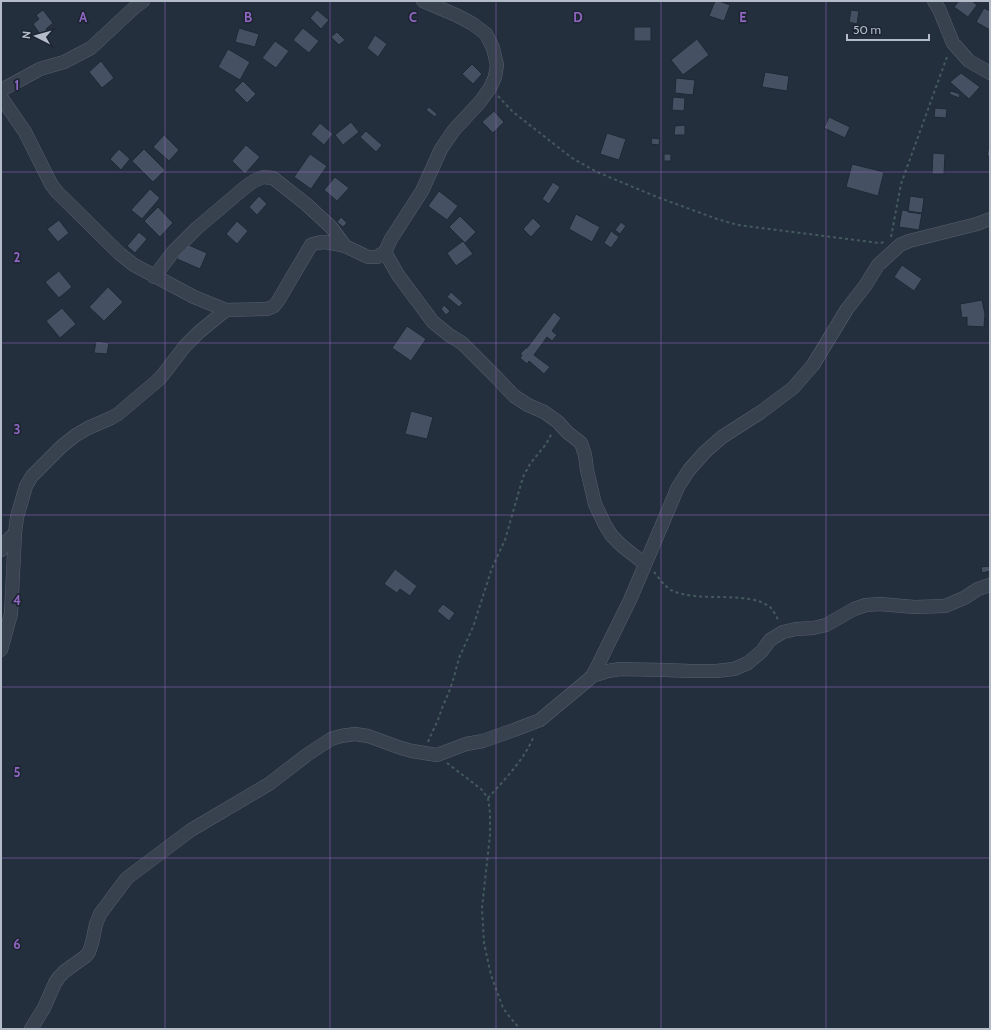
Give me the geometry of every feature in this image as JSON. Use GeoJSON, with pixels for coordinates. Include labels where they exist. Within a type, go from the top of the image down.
{"type":"FeatureCollection","features":[{"type":"Feature","properties":{"kind":"street"},"geometry":{"type":"LineString","coordinates":[[1,89],[40,70],[64,62],[91,48],[143,1]]}},
{"type":"Feature","properties":{"kind":"street"},"geometry":{"type":"LineString","coordinates":[[1,97],[25,132],[51,184],[57,192],[120,254],[134,265],[154,276],[194,297],[226,310],[267,309],[274,306],[278,301],[311,245],[320,242],[333,243],[345,246],[368,257],[377,257],[385,252],[391,239],[422,191],[441,149],[454,130],[480,102],[490,88],[495,77],[497,65],[493,48],[486,34],[456,15],[423,1]]}},
{"type":"Feature","properties":{"kind":"street"},"geometry":{"type":"LineString","coordinates":[[934,1],[940,9],[953,43],[969,61],[990,73]]}},
{"type":"Feature","properties":{"kind":"street"},"geometry":{"type":"LineString","coordinates":[[154,276],[173,252],[197,228],[252,182],[263,178],[273,178],[286,187],[331,227],[345,246]]}},
{"type":"Feature","properties":{"kind":"street"},"geometry":{"type":"LineString","coordinates":[[31,1029],[44,1008],[59,976],[86,956],[89,952],[100,914],[127,878],[191,830],[269,784],[330,739],[355,734],[368,736],[412,751],[437,755],[540,720],[567,698],[592,676],[630,600],[678,487],[689,470],[705,452],[722,437],[761,412],[793,388],[813,365],[878,265],[900,245],[909,241],[977,224],[990,219]]}},
{"type":"Feature","properties":{"kind":"street"},"geometry":{"type":"LineString","coordinates":[[385,252],[403,282],[433,322],[449,336],[462,343],[514,396],[528,405],[544,412],[558,422],[580,443],[585,454],[595,504],[605,525],[612,536],[622,546],[645,564]]}},
{"type":"Feature","properties":{"kind":"street"},"geometry":{"type":"LineString","coordinates":[[1,650],[11,614],[17,517],[26,486],[32,476],[62,446],[76,435],[88,428],[112,418],[151,386],[162,376],[185,346],[199,332],[226,310]]}},
{"type":"Feature","properties":{"kind":"street"},"geometry":{"type":"LineString","coordinates":[[1,550],[15,533]]}},
{"type":"Feature","properties":{"kind":"street"},"geometry":{"type":"LineString","coordinates":[[592,676],[620,669],[691,672],[734,669],[748,663],[762,651],[770,640],[783,632],[826,625],[854,609],[866,605],[880,604],[914,607],[945,606],[964,598],[978,589],[990,585]]}},
{"type":"Feature","properties":{"kind":"path"},"geometry":{"type":"LineString","coordinates":[[490,88],[513,112],[572,158],[597,172],[658,197],[717,219],[738,225],[879,243],[890,238],[901,184],[953,43]]}},
{"type":"Feature","properties":{"kind":"path"},"geometry":{"type":"LineString","coordinates":[[520,1029],[503,1008],[491,975],[484,942],[482,908],[490,836],[490,813],[488,798],[481,789],[437,755],[428,743],[449,692],[459,658],[473,627],[492,568],[505,540],[522,477],[546,444],[558,422]]}},
{"type":"Feature","properties":{"kind":"path"},"geometry":{"type":"LineString","coordinates":[[645,564],[670,590],[696,596],[738,598],[760,601],[772,609],[783,632]]}},
{"type":"Feature","properties":{"kind":"path"},"geometry":{"type":"LineString","coordinates":[[488,798],[511,772],[523,755],[532,740],[540,720]]}},
{"type":"Feature","properties":{"kind":"building"},"geometry":{"type":"Polygon","coordinates":[[[715,1],[730,5],[724,21],[709,16],[715,1]]]}},
{"type":"Feature","properties":{"kind":"building"},"geometry":{"type":"Polygon","coordinates":[[[959,1],[972,1],[977,5],[968,17],[954,7],[959,1]]]}},
{"type":"Feature","properties":{"kind":"building"},"geometry":{"type":"Polygon","coordinates":[[[984,8],[990,11],[990,30],[976,22],[984,8]]]}},
{"type":"Feature","properties":{"kind":"building"},"geometry":{"type":"Polygon","coordinates":[[[43,10],[53,23],[46,29],[48,32],[42,37],[33,24],[39,19],[36,15],[43,10]]]}},
{"type":"Feature","properties":{"kind":"building"},"geometry":{"type":"Polygon","coordinates":[[[317,10],[329,20],[321,29],[310,18],[317,10]]]}},
{"type":"Feature","properties":{"kind":"building"},"geometry":{"type":"Polygon","coordinates":[[[851,10],[859,11],[857,24],[849,22],[851,10]]]}},
{"type":"Feature","properties":{"kind":"building"},"geometry":{"type":"Polygon","coordinates":[[[634,27],[651,27],[651,41],[634,41],[634,27]]]}},
{"type":"Feature","properties":{"kind":"building"},"geometry":{"type":"Polygon","coordinates":[[[239,28],[259,34],[255,47],[235,42],[239,28]]]}},
{"type":"Feature","properties":{"kind":"building"},"geometry":{"type":"Polygon","coordinates":[[[303,28],[319,41],[309,53],[293,40],[303,28]]]}},
{"type":"Feature","properties":{"kind":"building"},"geometry":{"type":"Polygon","coordinates":[[[337,32],[345,40],[339,45],[331,37],[337,32]]]}},
{"type":"Feature","properties":{"kind":"building"},"geometry":{"type":"Polygon","coordinates":[[[375,35],[387,44],[378,57],[367,48],[375,35]]]}},
{"type":"Feature","properties":{"kind":"building"},"geometry":{"type":"Polygon","coordinates":[[[697,39],[709,55],[683,75],[671,60],[697,39]]]}},
{"type":"Feature","properties":{"kind":"building"},"geometry":{"type":"Polygon","coordinates":[[[275,41],[289,51],[276,68],[262,58],[275,41]]]}},
{"type":"Feature","properties":{"kind":"building"},"geometry":{"type":"Polygon","coordinates":[[[228,49],[250,62],[240,80],[218,67],[228,49]]]}},
{"type":"Feature","properties":{"kind":"building"},"geometry":{"type":"Polygon","coordinates":[[[101,61],[114,78],[102,88],[89,72],[101,61]]]}},
{"type":"Feature","properties":{"kind":"building"},"geometry":{"type":"Polygon","coordinates":[[[472,64],[482,74],[473,84],[462,74],[472,64]]]}},
{"type":"Feature","properties":{"kind":"building"},"geometry":{"type":"Polygon","coordinates":[[[765,72],[789,76],[787,91],[762,87],[765,72]]]}},
{"type":"Feature","properties":{"kind":"building"},"geometry":{"type":"Polygon","coordinates":[[[961,73],[980,87],[969,99],[950,82],[961,73]]]}},
{"type":"Feature","properties":{"kind":"building"},"geometry":{"type":"Polygon","coordinates":[[[676,78],[695,80],[693,95],[675,93],[676,78]]]}},
{"type":"Feature","properties":{"kind":"building"},"geometry":{"type":"Polygon","coordinates":[[[243,81],[256,94],[247,103],[234,90],[243,81]]]}},
{"type":"Feature","properties":{"kind":"building"},"geometry":{"type":"Polygon","coordinates":[[[951,91],[960,94],[959,98],[949,94],[951,91]]]}},
{"type":"Feature","properties":{"kind":"building"},"geometry":{"type":"Polygon","coordinates":[[[673,97],[685,98],[684,111],[672,110],[673,97]]]}},
{"type":"Feature","properties":{"kind":"building"},"geometry":{"type":"Polygon","coordinates":[[[429,107],[437,114],[435,117],[426,110],[429,107]]]}},
{"type":"Feature","properties":{"kind":"building"},"geometry":{"type":"Polygon","coordinates":[[[935,108],[947,109],[946,118],[934,117],[935,108]]]}},
{"type":"Feature","properties":{"kind":"building"},"geometry":{"type":"Polygon","coordinates":[[[494,111],[504,122],[493,133],[482,122],[494,111]]]}},
{"type":"Feature","properties":{"kind":"building"},"geometry":{"type":"Polygon","coordinates":[[[829,117],[850,127],[845,138],[824,128],[829,117]]]}},
{"type":"Feature","properties":{"kind":"building"},"geometry":{"type":"Polygon","coordinates":[[[351,122],[359,132],[343,145],[335,135],[351,122]]]}},
{"type":"Feature","properties":{"kind":"building"},"geometry":{"type":"Polygon","coordinates":[[[320,123],[333,134],[324,145],[311,134],[320,123]]]}},
{"type":"Feature","properties":{"kind":"building"},"geometry":{"type":"Polygon","coordinates":[[[685,125],[685,135],[674,135],[675,126],[685,125]]]}},
{"type":"Feature","properties":{"kind":"building"},"geometry":{"type":"Polygon","coordinates":[[[366,131],[382,145],[376,152],[360,137],[366,131]]]}},
{"type":"Feature","properties":{"kind":"building"},"geometry":{"type":"Polygon","coordinates":[[[607,133],[626,139],[619,160],[600,154],[607,133]]]}},
{"type":"Feature","properties":{"kind":"building"},"geometry":{"type":"Polygon","coordinates":[[[164,135],[179,150],[169,161],[153,147],[164,135]]]}},
{"type":"Feature","properties":{"kind":"building"},"geometry":{"type":"Polygon","coordinates":[[[652,138],[660,139],[659,145],[651,144],[652,138]]]}},
{"type":"Feature","properties":{"kind":"building"},"geometry":{"type":"Polygon","coordinates":[[[990,141],[990,156],[987,156],[990,141]]]}},
{"type":"Feature","properties":{"kind":"building"},"geometry":{"type":"Polygon","coordinates":[[[246,145],[260,157],[245,174],[232,161],[246,145]]]}},
{"type":"Feature","properties":{"kind":"building"},"geometry":{"type":"Polygon","coordinates":[[[119,149],[130,159],[121,170],[110,159],[119,149]]]}},
{"type":"Feature","properties":{"kind":"building"},"geometry":{"type":"Polygon","coordinates":[[[144,149],[165,170],[153,182],[132,161],[144,149]]]}},
{"type":"Feature","properties":{"kind":"building"},"geometry":{"type":"Polygon","coordinates":[[[933,153],[945,154],[944,174],[932,174],[933,153]]]}},
{"type":"Feature","properties":{"kind":"building"},"geometry":{"type":"Polygon","coordinates":[[[310,154],[327,166],[311,189],[294,177],[310,154]]]}},
{"type":"Feature","properties":{"kind":"building"},"geometry":{"type":"Polygon","coordinates":[[[664,154],[671,154],[671,161],[664,161],[664,154]]]}},
{"type":"Feature","properties":{"kind":"building"},"geometry":{"type":"Polygon","coordinates":[[[852,164],[884,172],[878,196],[846,187],[852,164]]]}},
{"type":"Feature","properties":{"kind":"building"},"geometry":{"type":"Polygon","coordinates":[[[335,177],[349,188],[337,201],[324,190],[335,177]]]}},
{"type":"Feature","properties":{"kind":"building"},"geometry":{"type":"Polygon","coordinates":[[[553,182],[560,187],[549,204],[542,199],[553,182]]]}},
{"type":"Feature","properties":{"kind":"building"},"geometry":{"type":"Polygon","coordinates":[[[150,189],[160,198],[142,219],[131,210],[150,189]]]}},
{"type":"Feature","properties":{"kind":"building"},"geometry":{"type":"Polygon","coordinates":[[[439,191],[458,206],[447,220],[428,206],[439,191]]]}},
{"type":"Feature","properties":{"kind":"building"},"geometry":{"type":"Polygon","coordinates":[[[259,196],[267,204],[257,215],[249,207],[259,196]]]}},
{"type":"Feature","properties":{"kind":"building"},"geometry":{"type":"Polygon","coordinates":[[[910,196],[924,198],[922,214],[908,212],[910,196]]]}},
{"type":"Feature","properties":{"kind":"building"},"geometry":{"type":"Polygon","coordinates":[[[158,207],[173,223],[160,237],[144,221],[158,207]]]}},
{"type":"Feature","properties":{"kind":"building"},"geometry":{"type":"Polygon","coordinates":[[[902,210],[922,213],[919,230],[899,227],[902,210]]]}},
{"type":"Feature","properties":{"kind":"building"},"geometry":{"type":"Polygon","coordinates":[[[576,214],[600,227],[592,242],[569,229],[576,214]]]}},
{"type":"Feature","properties":{"kind":"building"},"geometry":{"type":"Polygon","coordinates":[[[460,216],[476,232],[465,243],[449,227],[460,216]]]}},
{"type":"Feature","properties":{"kind":"building"},"geometry":{"type":"Polygon","coordinates":[[[341,217],[347,223],[343,227],[337,222],[341,217]]]}},
{"type":"Feature","properties":{"kind":"building"},"geometry":{"type":"Polygon","coordinates":[[[533,218],[541,226],[531,237],[523,229],[533,218]]]}},
{"type":"Feature","properties":{"kind":"building"},"geometry":{"type":"Polygon","coordinates":[[[59,220],[69,233],[58,242],[47,229],[59,220]]]}},
{"type":"Feature","properties":{"kind":"building"},"geometry":{"type":"Polygon","coordinates":[[[237,221],[248,231],[237,244],[226,234],[237,221]]]}},
{"type":"Feature","properties":{"kind":"building"},"geometry":{"type":"Polygon","coordinates":[[[621,222],[626,226],[620,234],[615,230],[621,222]]]}},
{"type":"Feature","properties":{"kind":"building"},"geometry":{"type":"Polygon","coordinates":[[[611,231],[619,237],[611,248],[604,243],[611,231]]]}},
{"type":"Feature","properties":{"kind":"building"},"geometry":{"type":"Polygon","coordinates":[[[139,232],[147,239],[135,253],[127,246],[139,232]]]}},
{"type":"Feature","properties":{"kind":"building"},"geometry":{"type":"Polygon","coordinates":[[[463,241],[473,254],[456,266],[447,253],[463,241]]]}},
{"type":"Feature","properties":{"kind":"building"},"geometry":{"type":"Polygon","coordinates":[[[184,243],[207,253],[200,269],[177,259],[184,243]]]}},
{"type":"Feature","properties":{"kind":"building"},"geometry":{"type":"Polygon","coordinates":[[[902,265],[922,279],[914,291],[894,277],[902,265]]]}},
{"type":"Feature","properties":{"kind":"building"},"geometry":{"type":"Polygon","coordinates":[[[59,271],[72,287],[59,298],[45,282],[59,271]]]}},
{"type":"Feature","properties":{"kind":"building"},"geometry":{"type":"Polygon","coordinates":[[[108,287],[123,302],[104,321],[89,307],[108,287]]]}},
{"type":"Feature","properties":{"kind":"building"},"geometry":{"type":"Polygon","coordinates":[[[451,292],[463,303],[459,307],[447,297],[451,292]]]}},
{"type":"Feature","properties":{"kind":"building"},"geometry":{"type":"Polygon","coordinates":[[[982,300],[985,314],[984,327],[967,326],[967,317],[962,318],[960,304],[982,300]]]}},
{"type":"Feature","properties":{"kind":"building"},"geometry":{"type":"Polygon","coordinates":[[[444,305],[450,311],[446,315],[441,309],[444,305]]]}},
{"type":"Feature","properties":{"kind":"building"},"geometry":{"type":"Polygon","coordinates":[[[62,308],[76,324],[60,338],[46,321],[62,308]]]}},
{"type":"Feature","properties":{"kind":"building"},"geometry":{"type":"Polygon","coordinates":[[[554,312],[561,318],[552,331],[557,335],[552,341],[547,337],[534,355],[550,367],[544,374],[529,361],[527,364],[520,358],[522,355],[520,354],[527,348],[554,312]]]}},
{"type":"Feature","properties":{"kind":"building"},"geometry":{"type":"Polygon","coordinates":[[[407,326],[426,339],[411,361],[392,348],[407,326]]]}},
{"type":"Feature","properties":{"kind":"building"},"geometry":{"type":"Polygon","coordinates":[[[96,341],[109,343],[107,354],[94,353],[96,341]]]}},
{"type":"Feature","properties":{"kind":"building"},"geometry":{"type":"Polygon","coordinates":[[[411,411],[433,417],[427,439],[405,434],[411,411]]]}},
{"type":"Feature","properties":{"kind":"building"},"geometry":{"type":"Polygon","coordinates":[[[989,566],[990,571],[982,573],[981,567],[989,566]]]}},
{"type":"Feature","properties":{"kind":"building"},"geometry":{"type":"Polygon","coordinates":[[[395,569],[417,586],[410,596],[400,589],[397,593],[384,584],[395,569]]]}},
{"type":"Feature","properties":{"kind":"building"},"geometry":{"type":"Polygon","coordinates":[[[443,604],[455,613],[449,621],[437,611],[443,604]]]}}]}
